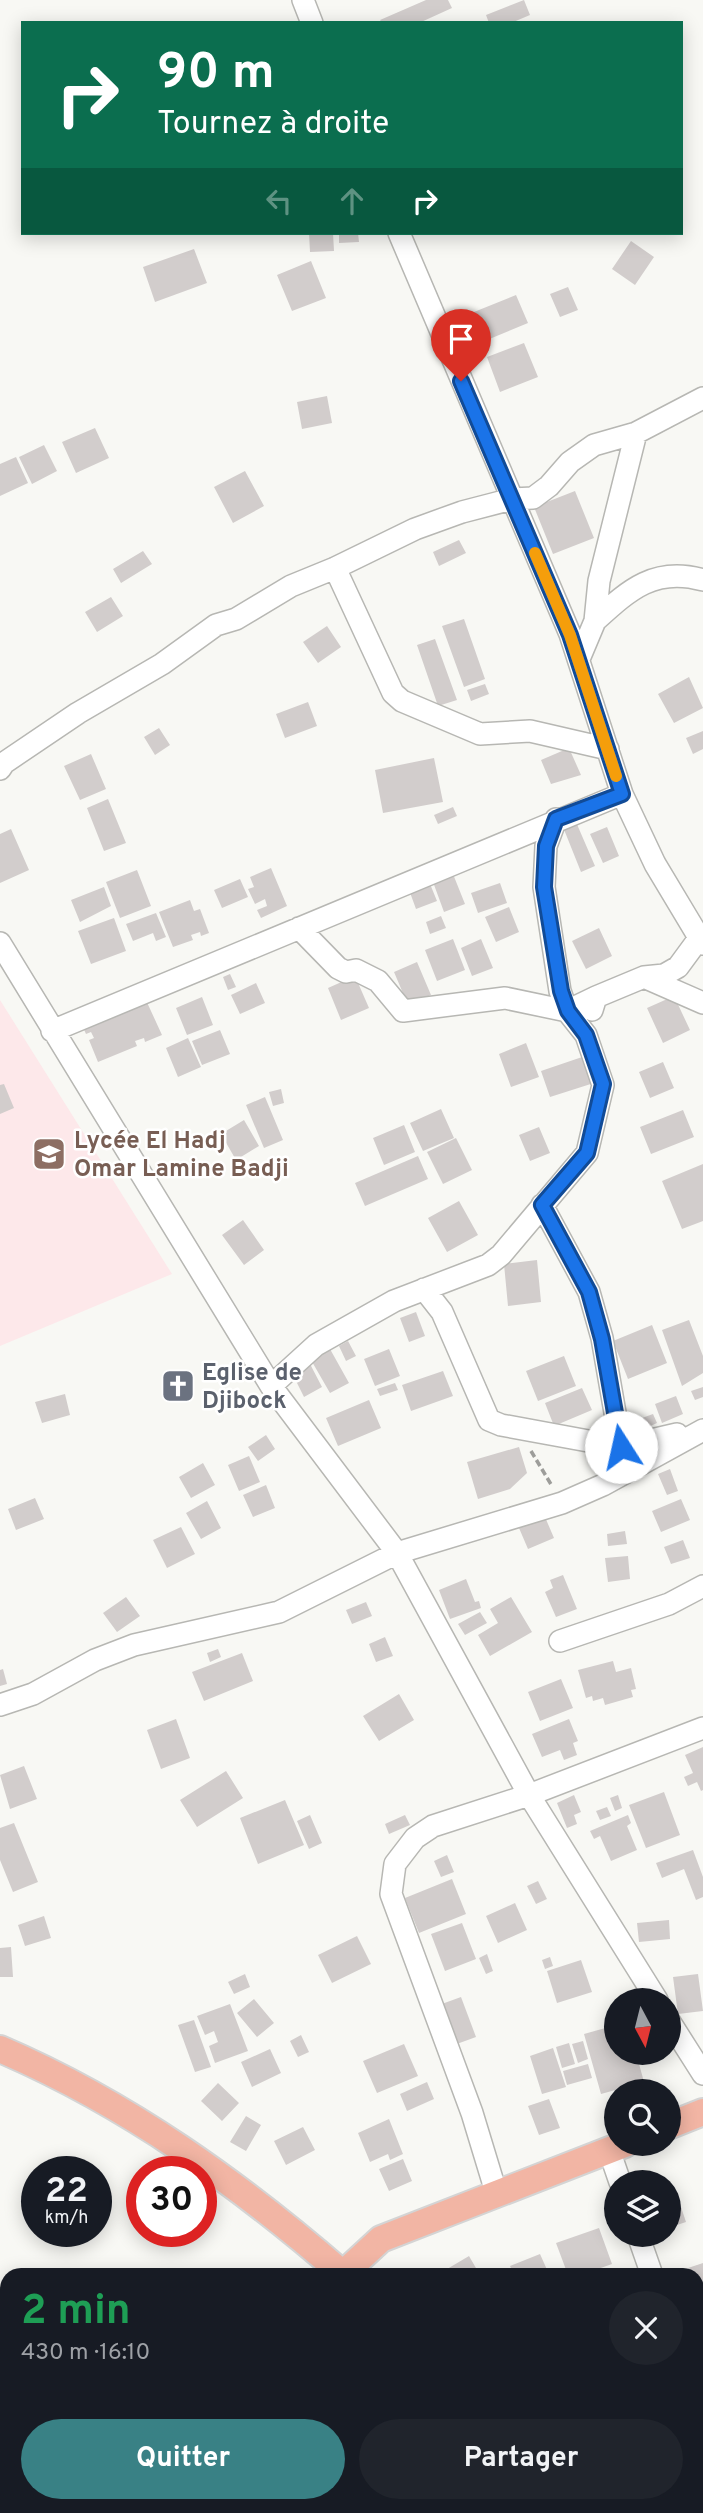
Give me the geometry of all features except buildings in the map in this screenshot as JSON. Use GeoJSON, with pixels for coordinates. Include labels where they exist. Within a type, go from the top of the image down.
{"type":"FeatureCollection","features":[{"type":"Feature","properties":{"kind":"main road"},"geometry":{"type":"LineString","coordinates":[[0,2049],[51,2070],[179,2146],[241,2188],[336,2268]]}},
{"type":"Feature","properties":{"kind":"main road"},"geometry":{"type":"LineString","coordinates":[[681,2121],[703,2112]]}},
{"type":"Feature","properties":{"kind":"main road"},"geometry":{"type":"LineString","coordinates":[[351,2268],[381,2239],[604,2152]]}},
{"type":"Feature","properties":{"kind":"street"},"geometry":{"type":"LineString","coordinates":[[303,0],[311,21]]}},
{"type":"Feature","properties":{"kind":"street"},"geometry":{"type":"LineString","coordinates":[[299,928],[338,968],[346,972],[356,970],[378,981],[403,1011],[505,998],[568,1011],[644,977],[664,975],[678,967],[701,941],[655,864],[622,794],[579,659],[400,235]]}},
{"type":"Feature","properties":{"kind":"street"},"geometry":{"type":"LineString","coordinates":[[0,769],[4,763],[78,713],[162,664],[216,625],[236,618],[291,586],[335,569],[415,529],[512,499],[533,498],[549,486],[570,462],[594,445],[636,433],[703,398]]}},
{"type":"Feature","properties":{"kind":"street"},"geometry":{"type":"LineString","coordinates":[[579,659],[595,621],[599,581],[636,433]]}},
{"type":"Feature","properties":{"kind":"street"},"geometry":{"type":"LineString","coordinates":[[335,569],[393,693],[402,701],[480,734],[530,731],[608,750]]}},
{"type":"Feature","properties":{"kind":"street"},"geometry":{"type":"LineString","coordinates":[[595,621],[638,584],[656,578],[703,580]]}},
{"type":"Feature","properties":{"kind":"street"},"geometry":{"type":"LineString","coordinates":[[52,1031],[556,819],[622,794]]}},
{"type":"Feature","properties":{"kind":"street"},"geometry":{"type":"LineString","coordinates":[[271,1386],[316,1345],[394,1301],[488,1265],[501,1255],[587,1153],[603,1084],[586,1035],[568,1011],[561,991],[544,887],[546,846],[556,819]]}},
{"type":"Feature","properties":{"kind":"street"},"geometry":{"type":"LineString","coordinates":[[0,943],[271,1386],[397,1553],[529,1795],[650,1988]]}},
{"type":"Feature","properties":{"kind":"street"},"geometry":{"type":"LineString","coordinates":[[644,977],[703,1003]]}},
{"type":"Feature","properties":{"kind":"street"},"geometry":{"type":"LineString","coordinates":[[586,1035],[596,997]]}},
{"type":"Feature","properties":{"kind":"street"},"geometry":{"type":"LineString","coordinates":[[542,1205],[589,1292],[602,1339],[621,1447]]}},
{"type":"Feature","properties":{"kind":"street"},"geometry":{"type":"LineString","coordinates":[[425,1289],[442,1312],[489,1420],[621,1447],[703,1429]]}},
{"type":"Feature","properties":{"kind":"street"},"geometry":{"type":"LineString","coordinates":[[0,1704],[33,1694],[95,1660],[134,1646],[279,1612],[397,1553],[562,1503],[603,1485],[703,1429]]}},
{"type":"Feature","properties":{"kind":"street"},"geometry":{"type":"LineString","coordinates":[[560,1641],[668,1604],[703,1586]]}},
{"type":"Feature","properties":{"kind":"street"},"geometry":{"type":"LineString","coordinates":[[496,2192],[472,2113],[391,1894],[395,1864],[415,1838],[433,1826],[529,1795],[703,1728]]}},
{"type":"Feature","properties":{"kind":"street"},"geometry":{"type":"LineString","coordinates":[[681,2039],[703,2074]]}},
{"type":"Feature","properties":{"kind":"street"},"geometry":{"type":"LineString","coordinates":[[642,2247],[650,2268]]}},
{"type":"Feature","properties":{"kind":"path"},"geometry":{"type":"LineString","coordinates":[[523,1428],[527,1444],[562,1503]]}},
{"type":"Feature","properties":{"kind":"shaded area","name":"Lycée El Hadj Omar Lamine Badji"},"geometry":{"type":"Polygon","coordinates":[[[0,1000],[172,1274],[0,1346],[0,1000]]]}},
{"type":"Feature","properties":{"kind":"slow traffic"},"geometry":{"type":"LineString","coordinates":[[535,553],[570,635],[616,776]]}},
{"type":"Feature","properties":{"kind":"place","name":"Lycée El Hadj Omar Lamine Badji"},"geometry":{"type":"Point","coordinates":[49,1154]}},
{"type":"Feature","properties":{"kind":"place","name":"Eglise de Djibock"},"geometry":{"type":"Point","coordinates":[178,1386]}},
{"type":"Feature","properties":{"kind":"route"},"geometry":{"type":"LineString","coordinates":[[461,381],[570,635],[622,794],[556,819],[546,846],[544,887],[561,991],[568,1011],[586,1035],[603,1084],[587,1153],[542,1205],[589,1292],[602,1339],[621,1447]]}}]}
